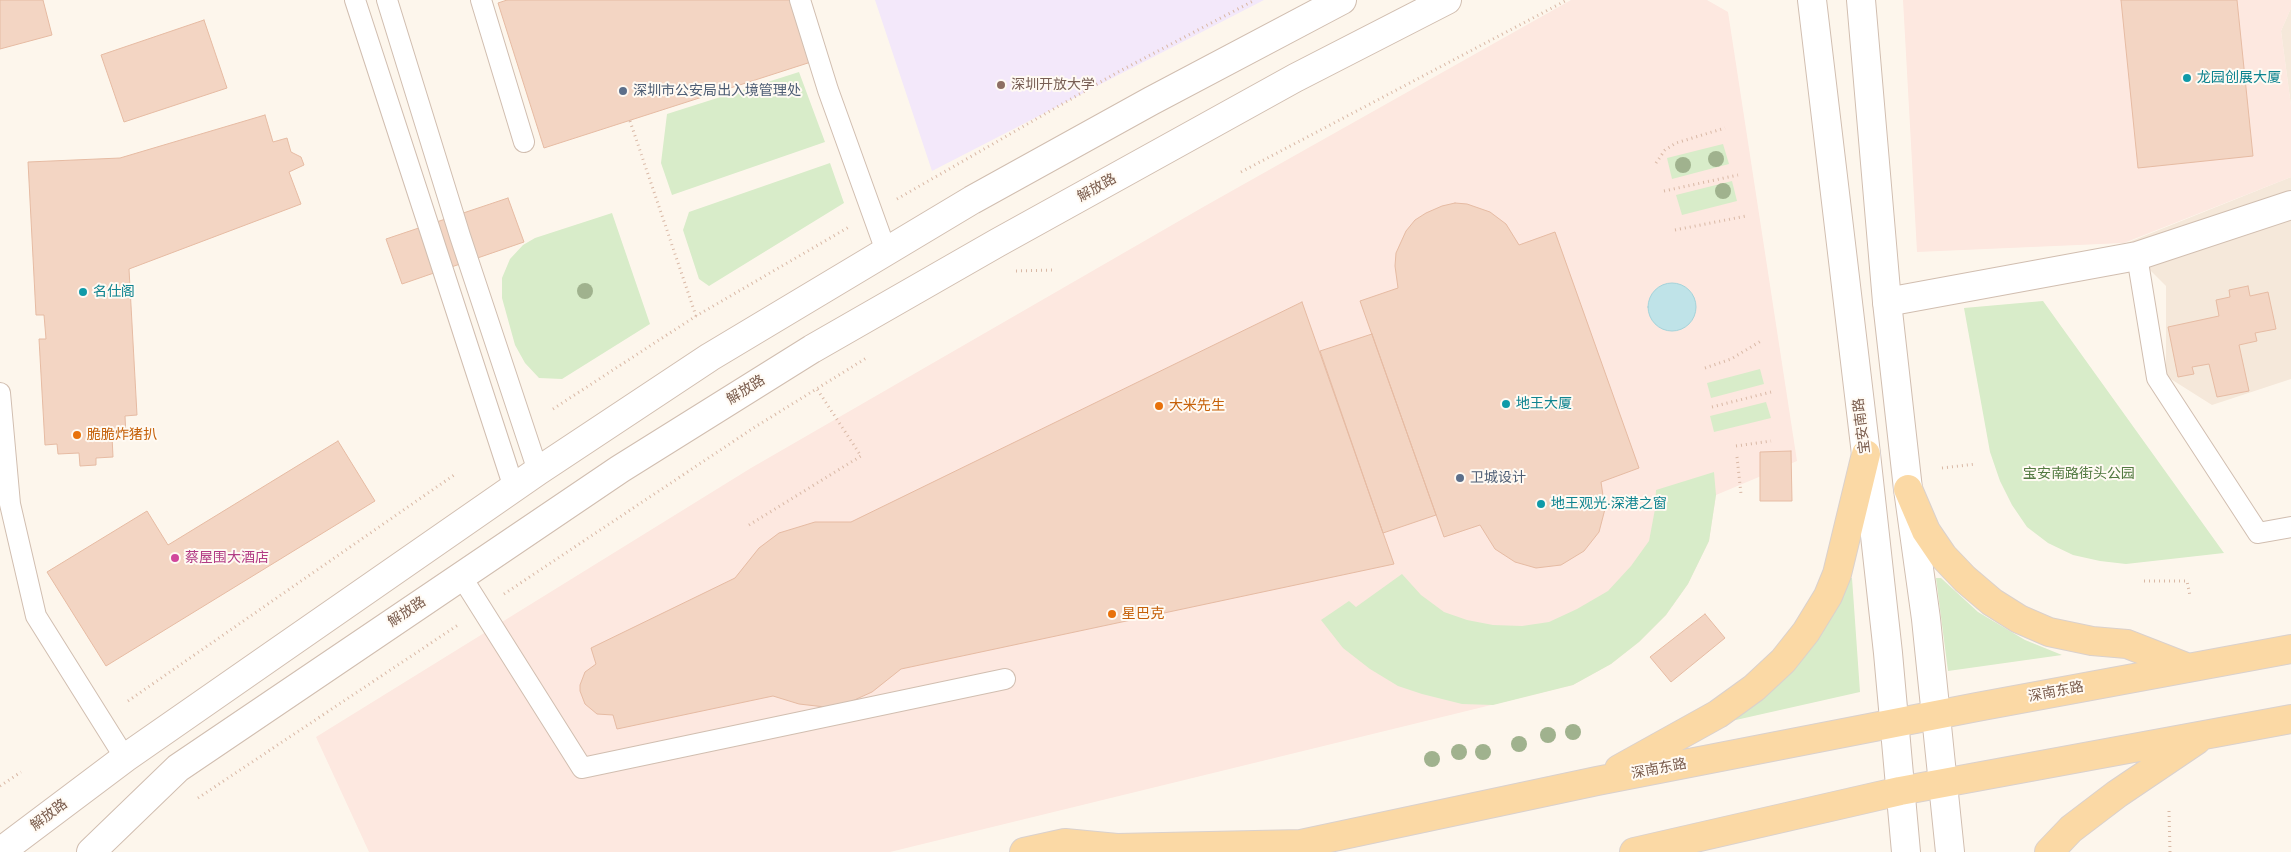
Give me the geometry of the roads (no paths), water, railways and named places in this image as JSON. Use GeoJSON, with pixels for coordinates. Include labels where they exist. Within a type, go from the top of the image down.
{"type":"FeatureCollection","features":[{"type":"Feature","properties":{"kind":"main road"},"geometry":{"type":"LineString","coordinates":[[1597,781],[1718,714],[1754,688],[1783,661],[1806,632],[1828,596],[1837,574],[1866,454]]}},
{"type":"Feature","properties":{"kind":"main road"},"geometry":{"type":"LineString","coordinates":[[1908,489],[1926,531],[1943,556],[1965,579],[1992,602],[2019,620],[2049,632],[2092,641],[2127,644],[2186,667]]}},
{"type":"Feature","properties":{"kind":"main road","name":"深南东路"},"geometry":{"type":"LineString","coordinates":[[1024,852],[1065,843],[1117,848],[1301,844],[1597,781],[2186,667],[2291,649]]}},
{"type":"Feature","properties":{"kind":"main road"},"geometry":{"type":"LineString","coordinates":[[1634,852],[1900,791],[2291,719]]}},
{"type":"Feature","properties":{"kind":"main road"},"geometry":{"type":"LineString","coordinates":[[2049,852],[2071,829],[2117,794],[2208,733]]}},
{"type":"Feature","properties":{"kind":"street","name":"解放路"},"geometry":{"type":"LineString","coordinates":[[0,852],[125,758],[538,471],[710,357],[972,200],[1152,100],[1342,0]]}},
{"type":"Feature","properties":{"kind":"street","name":"解放路"},"geometry":{"type":"LineString","coordinates":[[91,852],[178,768],[620,469],[812,349],[1286,82],[1447,0]]}},
{"type":"Feature","properties":{"kind":"street","name":"宝安南路"},"geometry":{"type":"LineString","coordinates":[[1812,0],[1888,653],[1906,852]]}},
{"type":"Feature","properties":{"kind":"street"},"geometry":{"type":"LineString","coordinates":[[1861,0],[1887,302],[1908,489],[1926,619],[1950,852]]}},
{"type":"Feature","properties":{"kind":"street"},"geometry":{"type":"LineString","coordinates":[[1887,302],[2137,256],[2291,205]]}},
{"type":"Feature","properties":{"kind":"lane"},"geometry":{"type":"LineString","coordinates":[[355,0],[514,488]]}},
{"type":"Feature","properties":{"kind":"lane"},"geometry":{"type":"LineString","coordinates":[[387,0],[460,236],[538,471]]}},
{"type":"Feature","properties":{"kind":"lane"},"geometry":{"type":"LineString","coordinates":[[481,0],[524,142]]}},
{"type":"Feature","properties":{"kind":"lane"},"geometry":{"type":"LineString","coordinates":[[800,0],[828,90],[886,251]]}},
{"type":"Feature","properties":{"kind":"lane"},"geometry":{"type":"LineString","coordinates":[[2137,256],[2157,378],[2258,533],[2291,527]]}},
{"type":"Feature","properties":{"kind":"lane"},"geometry":{"type":"LineString","coordinates":[[0,393],[10,504],[36,616],[125,758]]}},
{"type":"Feature","properties":{"kind":"lane"},"geometry":{"type":"LineString","coordinates":[[461,576],[582,768],[1005,680]]}},
{"type":"Feature","properties":{"kind":"water"},"geometry":{"type":"Polygon","coordinates":[[[1667,283],[1677,283],[1686,287],[1692,293],[1695,298],[1695,316],[1686,327],[1677,331],[1667,331],[1658,327],[1652,321],[1648,312],[1648,302],[1652,293],[1658,287],[1667,283]]]}},
{"type":"Feature","properties":{"kind":"place","name":"龙园创展大厦"},"geometry":{"type":"Point","coordinates":[2187,78]}},
{"type":"Feature","properties":{"kind":"place","name":"深圳开放大学"},"geometry":{"type":"Point","coordinates":[1001,85]}},
{"type":"Feature","properties":{"kind":"place","name":"深圳市公安局出入境管理处"},"geometry":{"type":"Point","coordinates":[623,91]}},
{"type":"Feature","properties":{"kind":"place","name":"名仕阁"},"geometry":{"type":"Point","coordinates":[83,292]}},
{"type":"Feature","properties":{"kind":"place","name":"地王大厦"},"geometry":{"type":"Point","coordinates":[1506,404]}},
{"type":"Feature","properties":{"kind":"place","name":"大米先生"},"geometry":{"type":"Point","coordinates":[1159,406]}},
{"type":"Feature","properties":{"kind":"place","name":"脆脆炸猪扒"},"geometry":{"type":"Point","coordinates":[77,435]}},
{"type":"Feature","properties":{"kind":"place","name":"卫城设计"},"geometry":{"type":"Point","coordinates":[1460,478]}},
{"type":"Feature","properties":{"kind":"place","name":"地王观光·深港之窗"},"geometry":{"type":"Point","coordinates":[1541,504]}},
{"type":"Feature","properties":{"kind":"place","name":"蔡屋围大酒店"},"geometry":{"type":"Point","coordinates":[175,558]}},
{"type":"Feature","properties":{"kind":"place","name":"星巴克"},"geometry":{"type":"Point","coordinates":[1112,614]}},
{"type":"Feature","properties":{"kind":"park label","name":"宝安南路街头公园"},"geometry":{"type":"Point","coordinates":[2079,474]}}]}
